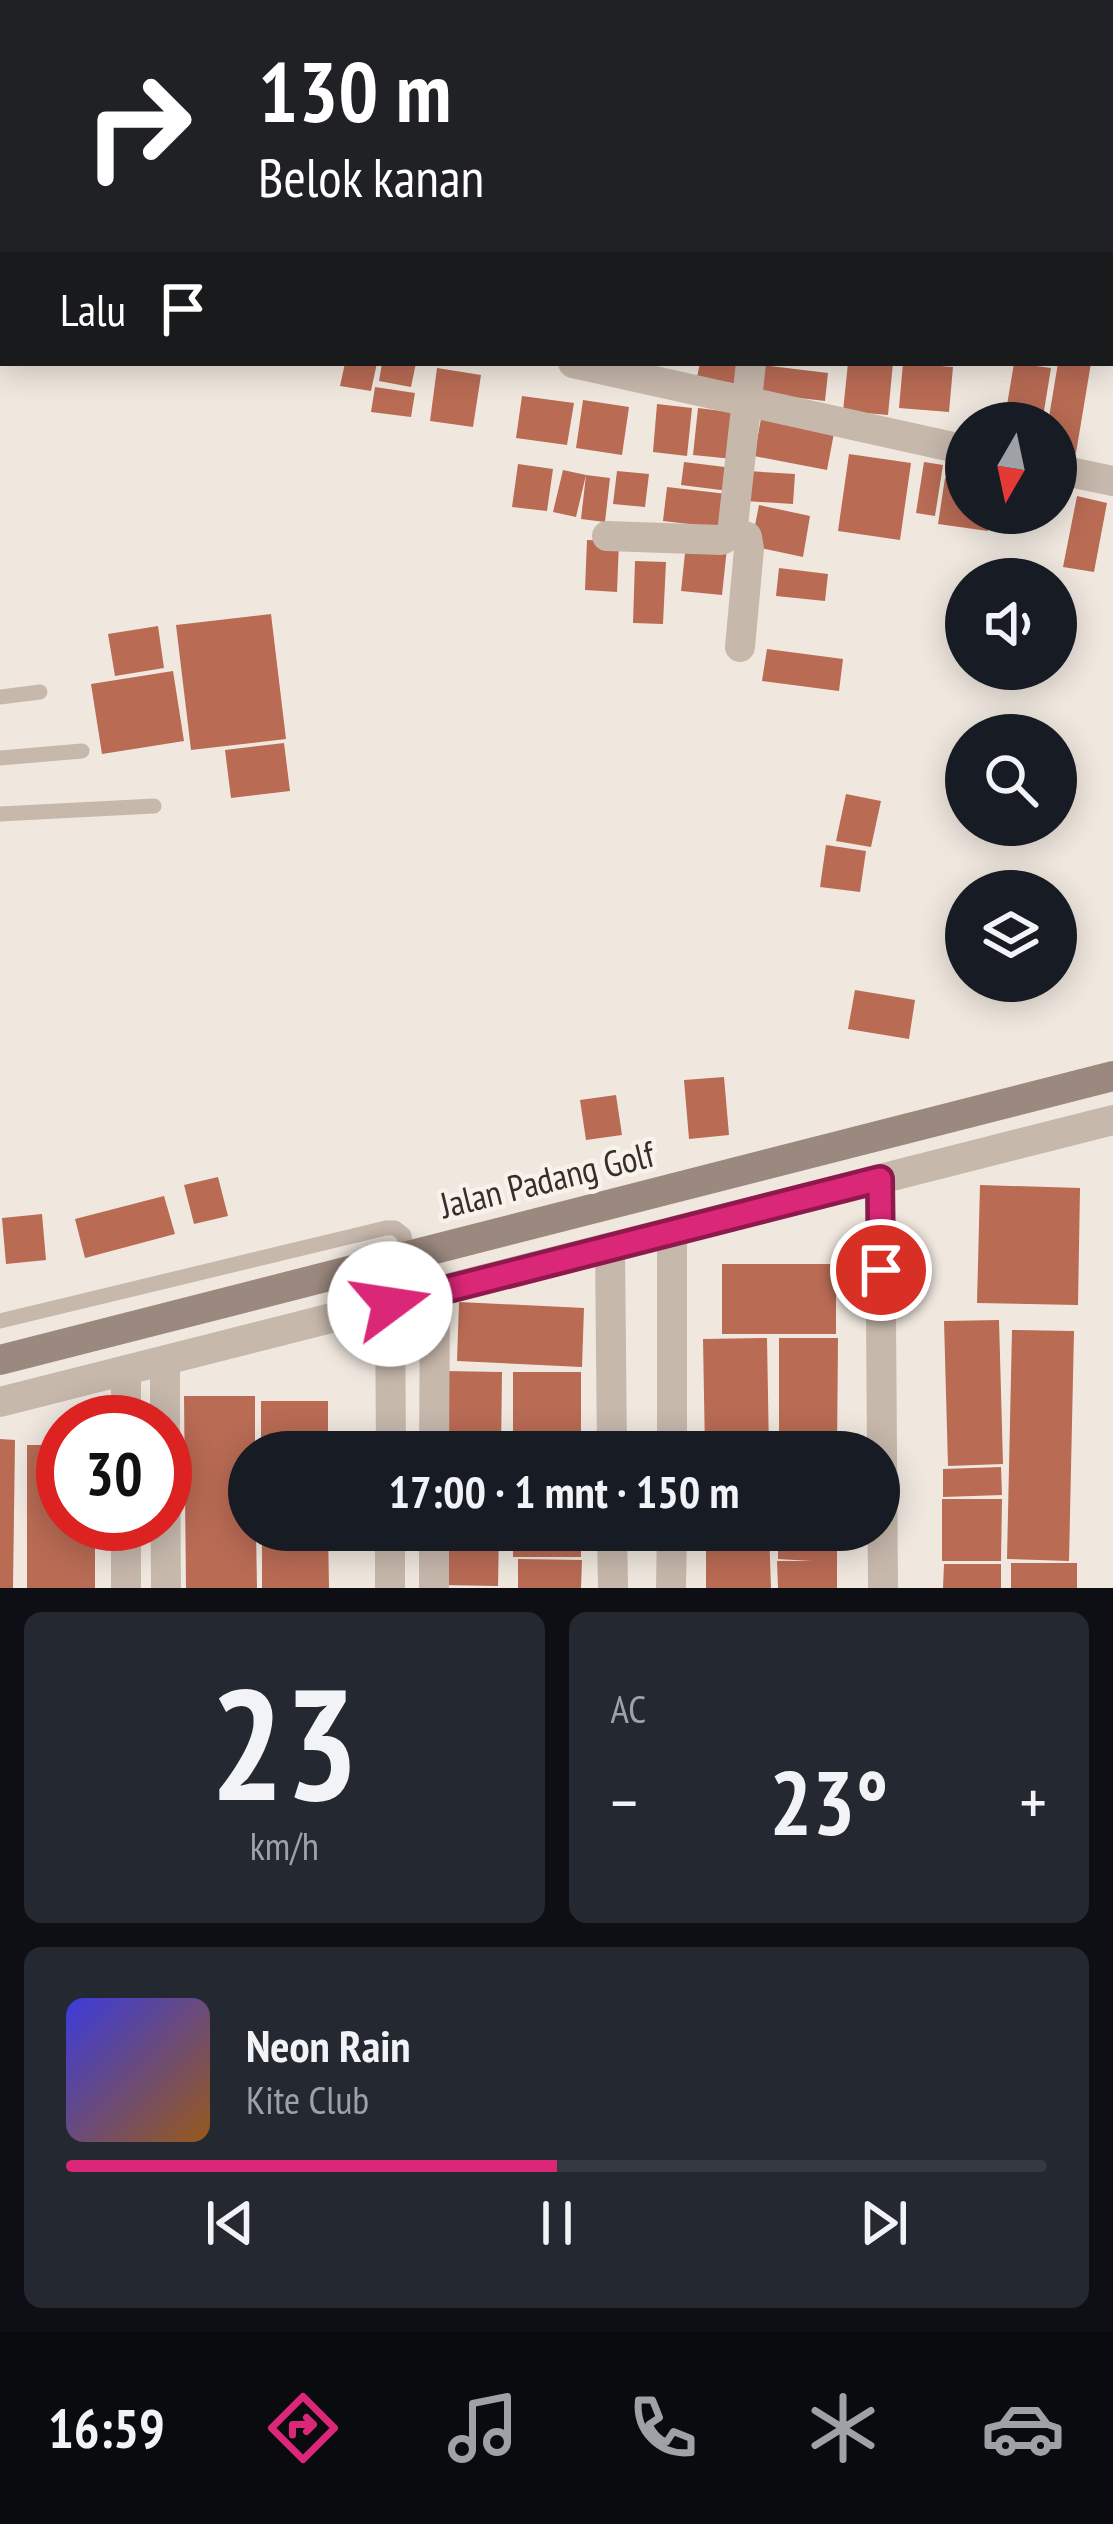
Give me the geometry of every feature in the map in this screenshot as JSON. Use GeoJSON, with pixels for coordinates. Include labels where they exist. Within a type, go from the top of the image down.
{"type":"FeatureCollection","features":[{"type":"Feature","properties":{"kind":"street"},"geometry":{"type":"LineString","coordinates":[[593,366],[945,446]]}},
{"type":"Feature","properties":{"kind":"street"},"geometry":{"type":"LineString","coordinates":[[607,536],[722,540],[733,532],[751,366]]}},
{"type":"Feature","properties":{"kind":"street"},"geometry":{"type":"LineString","coordinates":[[1077,474],[1113,481]]}},
{"type":"Feature","properties":{"kind":"street"},"geometry":{"type":"LineString","coordinates":[[733,532],[747,537],[749,549],[740,647]]}},
{"type":"Feature","properties":{"kind":"street","name":"Jalan Padang Golf"},"geometry":{"type":"LineString","coordinates":[[0,1360],[1113,1076]]}},
{"type":"Feature","properties":{"kind":"street"},"geometry":{"type":"LineString","coordinates":[[0,1402],[1113,1120]]}},
{"type":"Feature","properties":{"kind":"street"},"geometry":{"type":"LineString","coordinates":[[800,1155],[807,1198]]}},
{"type":"Feature","properties":{"kind":"street"},"geometry":{"type":"LineString","coordinates":[[880,1179],[884,1588]]}},
{"type":"Feature","properties":{"kind":"street"},"geometry":{"type":"LineString","coordinates":[[672,1233],[672,1431]]}},
{"type":"Feature","properties":{"kind":"street"},"geometry":{"type":"LineString","coordinates":[[610,1248],[612,1431]]}},
{"type":"Feature","properties":{"kind":"street"},"geometry":{"type":"LineString","coordinates":[[394,1431],[412,1298]]}},
{"type":"Feature","properties":{"kind":"street"},"geometry":{"type":"LineString","coordinates":[[412,1298],[431,1431]]}},
{"type":"Feature","properties":{"kind":"street"},"geometry":{"type":"LineString","coordinates":[[165,1361],[165,1395]]}},
{"type":"Feature","properties":{"kind":"street"},"geometry":{"type":"LineString","coordinates":[[126,1372],[126,1395]]}},
{"type":"Feature","properties":{"kind":"street"},"geometry":{"type":"LineString","coordinates":[[126,1551],[126,1588]]}},
{"type":"Feature","properties":{"kind":"street"},"geometry":{"type":"LineString","coordinates":[[166,1551],[166,1588]]}},
{"type":"Feature","properties":{"kind":"street"},"geometry":{"type":"LineString","coordinates":[[389,1588],[390,1551]]}},
{"type":"Feature","properties":{"kind":"street"},"geometry":{"type":"LineString","coordinates":[[434,1551],[434,1588]]}},
{"type":"Feature","properties":{"kind":"street"},"geometry":{"type":"LineString","coordinates":[[612,1551],[613,1588]]}},
{"type":"Feature","properties":{"kind":"street"},"geometry":{"type":"LineString","coordinates":[[671,1551],[671,1588]]}},
{"type":"Feature","properties":{"kind":"lane"},"geometry":{"type":"LineString","coordinates":[[0,698],[40,692]]}},
{"type":"Feature","properties":{"kind":"lane"},"geometry":{"type":"LineString","coordinates":[[0,758],[82,751]]}},
{"type":"Feature","properties":{"kind":"lane"},"geometry":{"type":"LineString","coordinates":[[0,814],[154,806]]}},
{"type":"Feature","properties":{"kind":"lane"},"geometry":{"type":"LineString","coordinates":[[0,1321],[386,1228],[404,1235],[412,1298]]}},
{"type":"Feature","properties":{"kind":"lane"},"geometry":{"type":"LineString","coordinates":[[44,1311],[52,1346]]}},
{"type":"Feature","properties":{"kind":"building"},"geometry":{"type":"Polygon","coordinates":[[[344,366],[376,366],[371,391],[340,386],[344,366]]]}},
{"type":"Feature","properties":{"kind":"building"},"geometry":{"type":"Polygon","coordinates":[[[382,366],[415,366],[411,387],[379,381],[382,366]]]}},
{"type":"Feature","properties":{"kind":"building"},"geometry":{"type":"Polygon","coordinates":[[[699,366],[740,366],[737,384],[697,377],[699,366]]]}},
{"type":"Feature","properties":{"kind":"building"},"geometry":{"type":"Polygon","coordinates":[[[761,366],[828,373],[825,401],[758,393],[761,366]]]}},
{"type":"Feature","properties":{"kind":"building"},"geometry":{"type":"Polygon","coordinates":[[[848,366],[893,366],[888,415],[843,411],[848,366]]]}},
{"type":"Feature","properties":{"kind":"building"},"geometry":{"type":"Polygon","coordinates":[[[903,366],[953,367],[945,412],[899,408],[903,366]]]}},
{"type":"Feature","properties":{"kind":"building"},"geometry":{"type":"Polygon","coordinates":[[[1014,366],[1051,368],[1045,402],[1008,402],[1014,366]]]}},
{"type":"Feature","properties":{"kind":"building"},"geometry":{"type":"Polygon","coordinates":[[[1058,366],[1090,366],[1077,447],[1077,402],[1052,402],[1058,366]]]}},
{"type":"Feature","properties":{"kind":"building"},"geometry":{"type":"Polygon","coordinates":[[[437,368],[481,375],[473,427],[430,421],[437,368]]]}},
{"type":"Feature","properties":{"kind":"building"},"geometry":{"type":"Polygon","coordinates":[[[375,387],[415,393],[411,417],[371,412],[375,387]]]}},
{"type":"Feature","properties":{"kind":"building"},"geometry":{"type":"Polygon","coordinates":[[[522,396],[574,403],[567,445],[516,438],[522,396]]]}},
{"type":"Feature","properties":{"kind":"building"},"geometry":{"type":"Polygon","coordinates":[[[583,400],[629,407],[622,455],[576,448],[583,400]]]}},
{"type":"Feature","properties":{"kind":"building"},"geometry":{"type":"Polygon","coordinates":[[[657,404],[692,408],[687,456],[653,452],[657,404]]]}},
{"type":"Feature","properties":{"kind":"building"},"geometry":{"type":"Polygon","coordinates":[[[698,408],[738,413],[733,459],[693,455],[698,408]]]}},
{"type":"Feature","properties":{"kind":"building"},"geometry":{"type":"Polygon","coordinates":[[[761,419],[834,433],[827,470],[754,456],[761,419]]]}},
{"type":"Feature","properties":{"kind":"building"},"geometry":{"type":"Polygon","coordinates":[[[849,454],[911,463],[900,540],[838,531],[849,454]]]}},
{"type":"Feature","properties":{"kind":"building"},"geometry":{"type":"Polygon","coordinates":[[[684,462],[733,468],[729,491],[681,485],[684,462]]]}},
{"type":"Feature","properties":{"kind":"building"},"geometry":{"type":"Polygon","coordinates":[[[924,462],[943,465],[935,516],[916,513],[924,462]]]}},
{"type":"Feature","properties":{"kind":"building"},"geometry":{"type":"Polygon","coordinates":[[[518,464],[553,469],[547,511],[512,507],[518,464]]]}},
{"type":"Feature","properties":{"kind":"building"},"geometry":{"type":"Polygon","coordinates":[[[563,470],[586,475],[576,517],[553,512],[563,470]]]}},
{"type":"Feature","properties":{"kind":"building"},"geometry":{"type":"Polygon","coordinates":[[[617,471],[649,474],[645,507],[613,504],[617,471]]]}},
{"type":"Feature","properties":{"kind":"building"},"geometry":{"type":"Polygon","coordinates":[[[748,471],[795,474],[793,504],[746,501],[748,471]]]}},
{"type":"Feature","properties":{"kind":"building"},"geometry":{"type":"Polygon","coordinates":[[[586,475],[610,478],[605,522],[581,519],[586,475]]]}},
{"type":"Feature","properties":{"kind":"building"},"geometry":{"type":"Polygon","coordinates":[[[945,478],[945,525],[938,524],[945,478]]]}},
{"type":"Feature","properties":{"kind":"building"},"geometry":{"type":"Polygon","coordinates":[[[667,487],[727,494],[723,528],[663,521],[667,487]]]}},
{"type":"Feature","properties":{"kind":"building"},"geometry":{"type":"Polygon","coordinates":[[[1077,496],[1107,503],[1094,572],[1077,569],[1077,558],[1065,558],[1070,534],[1077,534],[1077,496]]]}},
{"type":"Feature","properties":{"kind":"building"},"geometry":{"type":"Polygon","coordinates":[[[759,505],[810,516],[803,557],[751,546],[759,505]]]}},
{"type":"Feature","properties":{"kind":"building"},"geometry":{"type":"Polygon","coordinates":[[[587,540],[619,541],[617,592],[585,590],[587,540]]]}},
{"type":"Feature","properties":{"kind":"building"},"geometry":{"type":"Polygon","coordinates":[[[686,544],[727,548],[722,595],[681,591],[686,544]]]}},
{"type":"Feature","properties":{"kind":"building"},"geometry":{"type":"Polygon","coordinates":[[[635,561],[666,562],[663,624],[633,623],[635,561]]]}},
{"type":"Feature","properties":{"kind":"building"},"geometry":{"type":"Polygon","coordinates":[[[779,568],[828,574],[825,601],[776,596],[779,568]]]}},
{"type":"Feature","properties":{"kind":"building"},"geometry":{"type":"Polygon","coordinates":[[[271,614],[286,739],[191,750],[176,625],[271,614]]]}},
{"type":"Feature","properties":{"kind":"building"},"geometry":{"type":"Polygon","coordinates":[[[158,626],[164,668],[115,676],[108,634],[158,626]]]}},
{"type":"Feature","properties":{"kind":"building"},"geometry":{"type":"Polygon","coordinates":[[[767,649],[843,659],[839,691],[762,681],[767,649]]]}},
{"type":"Feature","properties":{"kind":"building"},"geometry":{"type":"Polygon","coordinates":[[[173,671],[184,741],[102,754],[91,684],[173,671]]]}},
{"type":"Feature","properties":{"kind":"building"},"geometry":{"type":"Polygon","coordinates":[[[284,743],[290,791],[231,798],[225,750],[284,743]]]}},
{"type":"Feature","properties":{"kind":"building"},"geometry":{"type":"Polygon","coordinates":[[[846,794],[881,801],[871,847],[836,841],[846,794]]]}},
{"type":"Feature","properties":{"kind":"building"},"geometry":{"type":"Polygon","coordinates":[[[826,845],[866,851],[860,892],[820,887],[826,845]]]}},
{"type":"Feature","properties":{"kind":"building"},"geometry":{"type":"Polygon","coordinates":[[[855,990],[915,1000],[909,1039],[848,1029],[855,990]]]}},
{"type":"Feature","properties":{"kind":"building"},"geometry":{"type":"Polygon","coordinates":[[[724,1077],[729,1135],[689,1139],[684,1080],[724,1077]]]}},
{"type":"Feature","properties":{"kind":"building"},"geometry":{"type":"Polygon","coordinates":[[[616,1095],[622,1135],[586,1140],[580,1100],[616,1095]]]}},
{"type":"Feature","properties":{"kind":"building"},"geometry":{"type":"Polygon","coordinates":[[[218,1177],[228,1216],[194,1224],[184,1185],[218,1177]]]}},
{"type":"Feature","properties":{"kind":"building"},"geometry":{"type":"Polygon","coordinates":[[[980,1185],[1080,1188],[1078,1305],[977,1303],[980,1185]]]}},
{"type":"Feature","properties":{"kind":"building"},"geometry":{"type":"Polygon","coordinates":[[[164,1196],[175,1234],[85,1258],[75,1219],[164,1196]]]}},
{"type":"Feature","properties":{"kind":"building"},"geometry":{"type":"Polygon","coordinates":[[[42,1214],[46,1260],[6,1264],[2,1218],[42,1214]]]}},
{"type":"Feature","properties":{"kind":"building"},"geometry":{"type":"Polygon","coordinates":[[[722,1264],[836,1264],[836,1334],[722,1334],[722,1264]]]}},
{"type":"Feature","properties":{"kind":"building"},"geometry":{"type":"Polygon","coordinates":[[[459,1302],[584,1308],[582,1367],[457,1361],[459,1302]]]}},
{"type":"Feature","properties":{"kind":"building"},"geometry":{"type":"Polygon","coordinates":[[[999,1320],[1003,1464],[948,1466],[944,1321],[999,1320]]]}},
{"type":"Feature","properties":{"kind":"building"},"geometry":{"type":"Polygon","coordinates":[[[1012,1330],[1074,1331],[1069,1561],[1007,1559],[1012,1330]]]}},
{"type":"Feature","properties":{"kind":"building"},"geometry":{"type":"Polygon","coordinates":[[[767,1338],[769,1431],[705,1431],[703,1339],[767,1338]]]}},
{"type":"Feature","properties":{"kind":"building"},"geometry":{"type":"Polygon","coordinates":[[[779,1338],[838,1338],[837,1431],[779,1431],[779,1338]]]}},
{"type":"Feature","properties":{"kind":"building"},"geometry":{"type":"Polygon","coordinates":[[[444,1371],[502,1372],[501,1431],[443,1431],[444,1371]]]}},
{"type":"Feature","properties":{"kind":"building"},"geometry":{"type":"Polygon","coordinates":[[[513,1372],[581,1372],[581,1431],[513,1431],[513,1372]]]}},
{"type":"Feature","properties":{"kind":"building"},"geometry":{"type":"Polygon","coordinates":[[[192,1396],[255,1396],[255,1431],[228,1431],[228,1551],[256,1551],[257,1588],[186,1588],[186,1551],[192,1551],[192,1396]]]}},
{"type":"Feature","properties":{"kind":"building"},"geometry":{"type":"Polygon","coordinates":[[[261,1401],[328,1401],[328,1431],[261,1431],[261,1401]]]}},
{"type":"Feature","properties":{"kind":"building"},"geometry":{"type":"Polygon","coordinates":[[[0,1439],[15,1440],[13,1588],[0,1588],[0,1439]]]}},
{"type":"Feature","properties":{"kind":"building"},"geometry":{"type":"Polygon","coordinates":[[[27,1445],[36,1445],[36,1551],[95,1551],[95,1588],[27,1588],[27,1445]]]}},
{"type":"Feature","properties":{"kind":"building"},"geometry":{"type":"Polygon","coordinates":[[[1001,1467],[1002,1495],[943,1497],[943,1469],[1001,1467]]]}},
{"type":"Feature","properties":{"kind":"building"},"geometry":{"type":"Polygon","coordinates":[[[942,1499],[1002,1499],[1001,1561],[942,1561],[942,1499]]]}},
{"type":"Feature","properties":{"kind":"building"},"geometry":{"type":"Polygon","coordinates":[[[262,1551],[328,1551],[329,1588],[262,1588],[262,1551]]]}},
{"type":"Feature","properties":{"kind":"building"},"geometry":{"type":"Polygon","coordinates":[[[442,1551],[499,1551],[498,1586],[441,1585],[442,1551]]]}},
{"type":"Feature","properties":{"kind":"building"},"geometry":{"type":"Polygon","coordinates":[[[513,1551],[581,1551],[581,1557],[513,1557],[513,1551]]]}},
{"type":"Feature","properties":{"kind":"building"},"geometry":{"type":"Polygon","coordinates":[[[706,1551],[770,1551],[771,1588],[706,1588],[706,1551]]]}},
{"type":"Feature","properties":{"kind":"building"},"geometry":{"type":"Polygon","coordinates":[[[778,1551],[837,1551],[837,1588],[778,1588],[777,1561],[812,1561],[778,1559],[778,1551]]]}},
{"type":"Feature","properties":{"kind":"building"},"geometry":{"type":"Polygon","coordinates":[[[518,1559],[582,1560],[581,1588],[518,1588],[518,1559]]]}},
{"type":"Feature","properties":{"kind":"building"},"geometry":{"type":"Polygon","coordinates":[[[1011,1563],[1077,1563],[1077,1588],[1011,1588],[1011,1563]]]}},
{"type":"Feature","properties":{"kind":"building"},"geometry":{"type":"Polygon","coordinates":[[[944,1564],[1001,1564],[1001,1588],[943,1588],[944,1564]]]}},
{"type":"Feature","properties":{"kind":"route"},"geometry":{"type":"LineString","coordinates":[[390,1304],[880,1179],[881,1270]]}}]}
